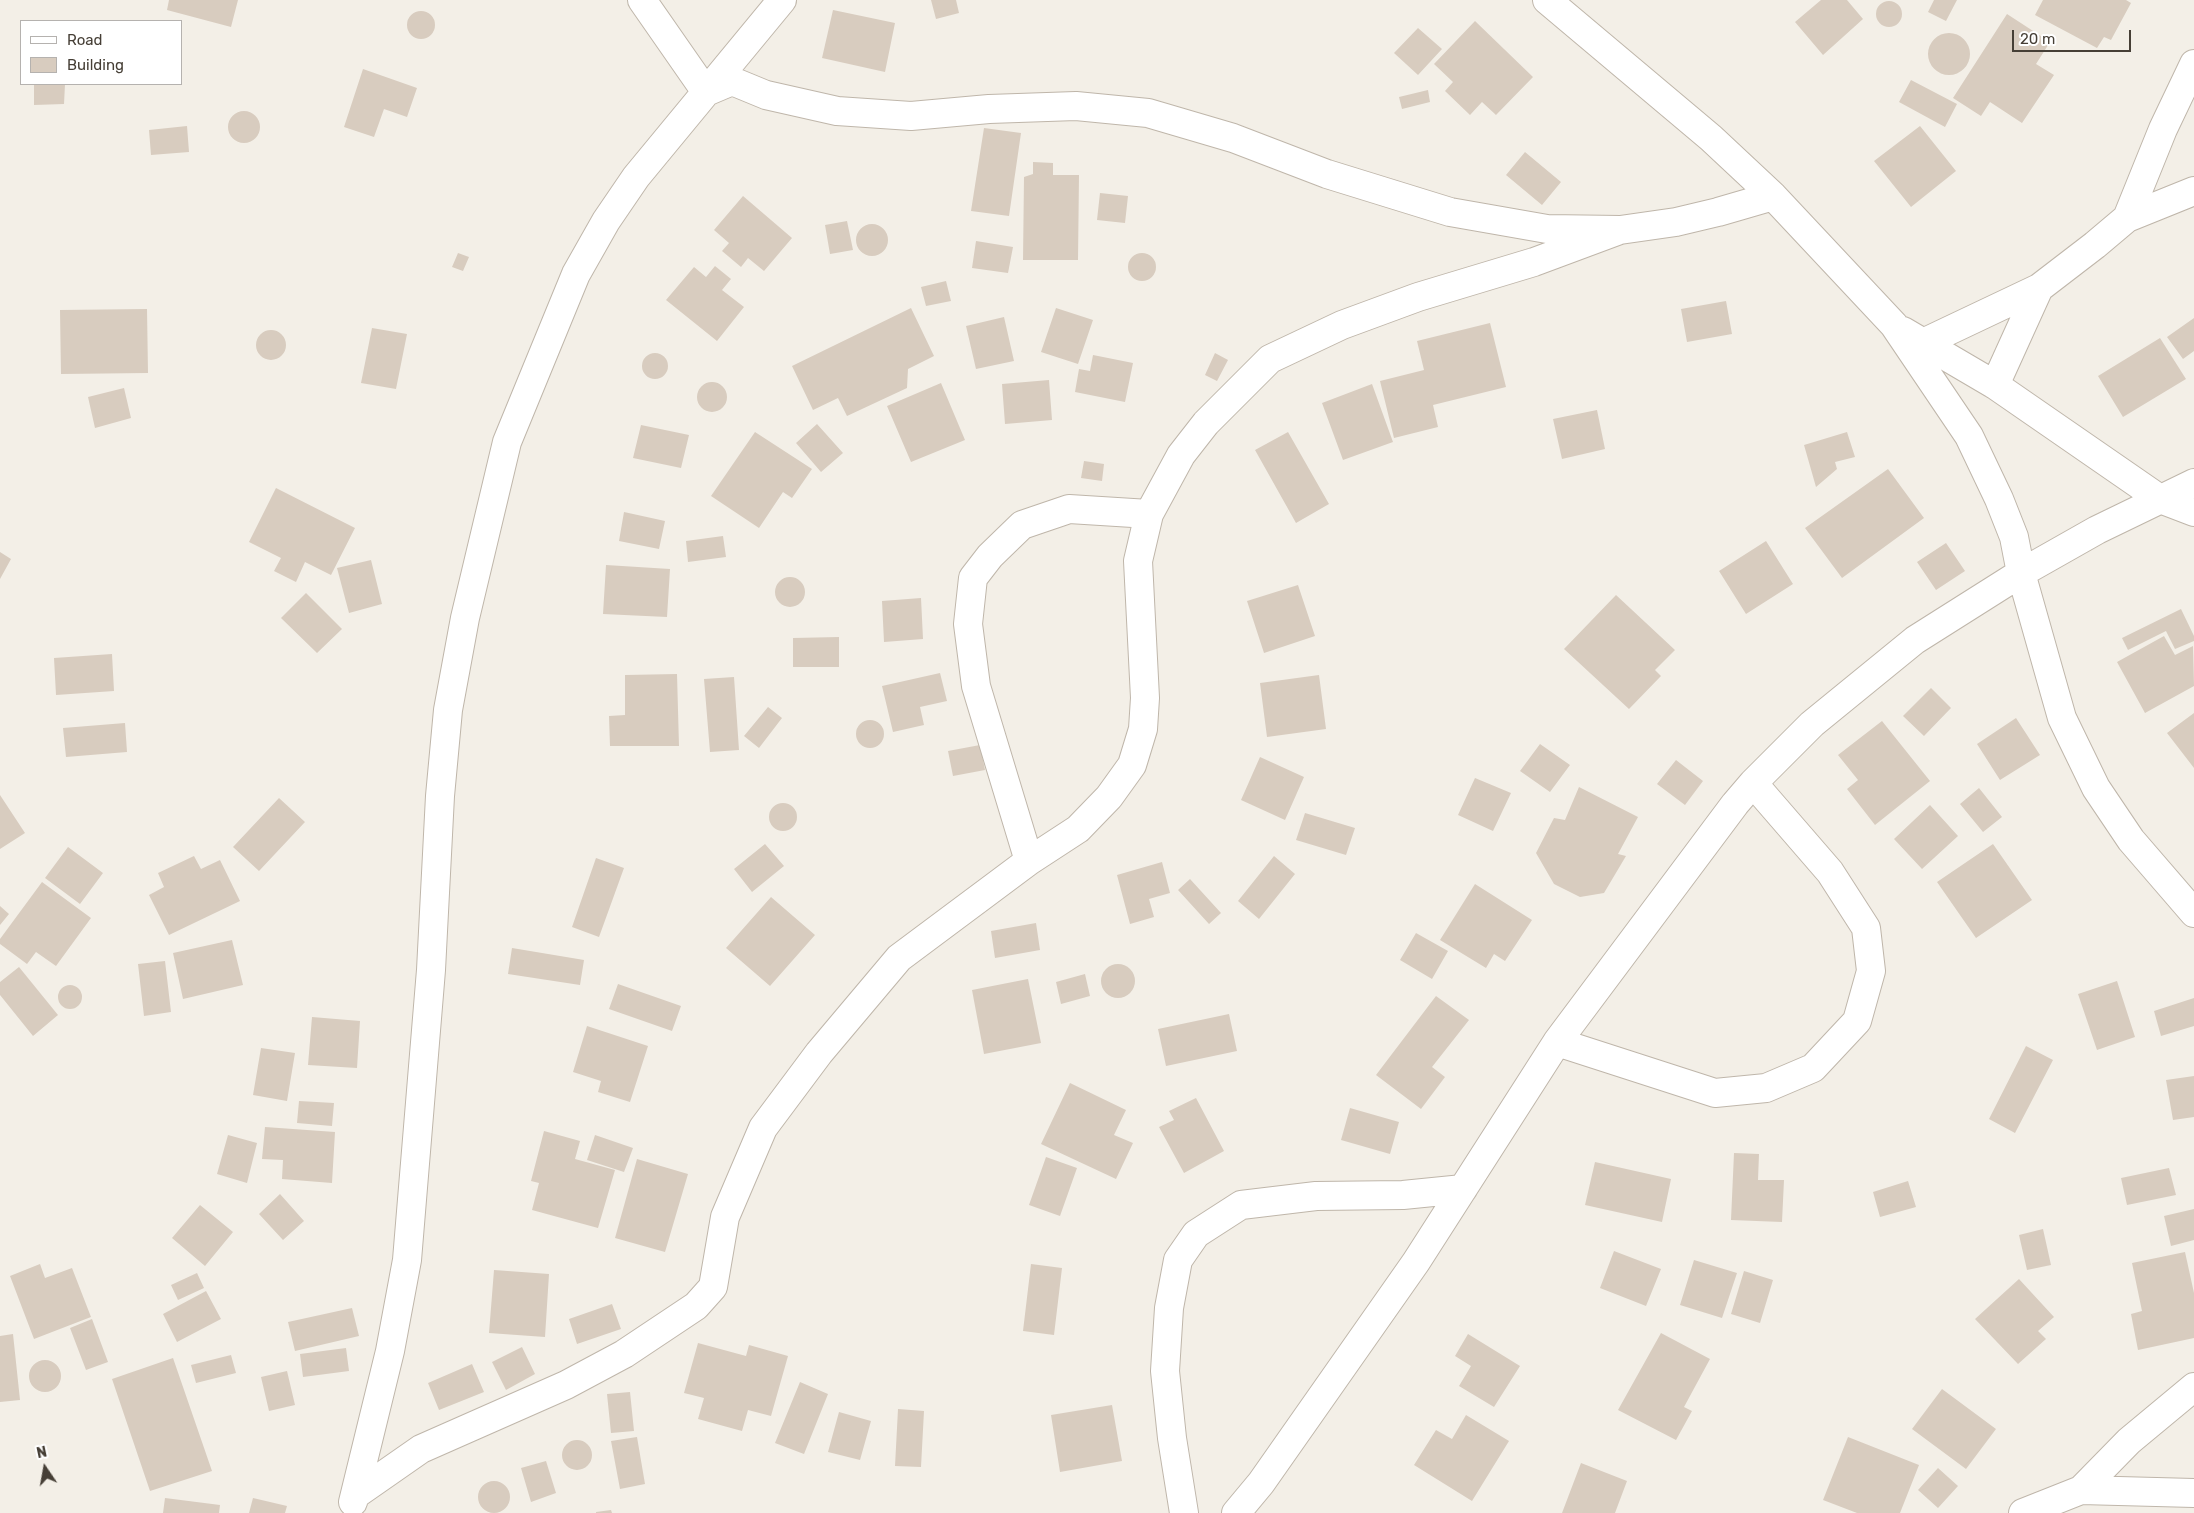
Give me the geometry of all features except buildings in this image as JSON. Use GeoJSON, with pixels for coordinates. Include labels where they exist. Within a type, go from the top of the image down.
{"type":"FeatureCollection","features":[{"type":"Feature","properties":{"kind":"street"},"geometry":{"type":"LineString","coordinates":[[642,0],[706,92]]}},
{"type":"Feature","properties":{"kind":"street"},"geometry":{"type":"LineString","coordinates":[[352,1504],[390,1351],[407,1260],[431,970],[440,796],[448,710],[465,618],[507,442],[576,274],[606,221],[636,177],[782,0]]}},
{"type":"Feature","properties":{"kind":"street"},"geometry":{"type":"LineString","coordinates":[[1548,0],[1711,138],[1773,196],[1894,325],[1969,436],[1999,498],[2014,537],[2021,573],[2062,718],[2096,788],[2131,840],[2194,913]]}},
{"type":"Feature","properties":{"kind":"street"},"geometry":{"type":"LineString","coordinates":[[2127,218],[2163,129],[2194,64]]}},
{"type":"Feature","properties":{"kind":"street"},"geometry":{"type":"LineString","coordinates":[[706,92],[732,82],[766,95],[837,111],[911,116],[989,109],[1076,106],[1148,113],[1233,138],[1327,174],[1450,212],[1547,229],[1620,230],[1676,222],[1773,196]]}},
{"type":"Feature","properties":{"kind":"street"},"geometry":{"type":"LineString","coordinates":[[1922,343],[2039,288],[2096,246],[2127,218],[2194,191]]}},
{"type":"Feature","properties":{"kind":"street"},"geometry":{"type":"LineString","coordinates":[[352,1504],[421,1449],[566,1385],[624,1354],[696,1306],[713,1287],[725,1217],[764,1128],[819,1053],[898,958],[1029,861],[1078,829],[1109,797],[1132,765],[1143,729],[1145,698],[1138,561],[1149,514],[1181,455],[1206,422],[1270,359],[1342,324],[1418,297],[1534,262],[1620,230]]}},
{"type":"Feature","properties":{"kind":"street"},"geometry":{"type":"LineString","coordinates":[[1995,385],[2039,288]]}},
{"type":"Feature","properties":{"kind":"street"},"geometry":{"type":"LineString","coordinates":[[1894,325],[1995,385],[2160,499],[2194,512]]}},
{"type":"Feature","properties":{"kind":"street"},"geometry":{"type":"LineString","coordinates":[[1236,1513],[1261,1483],[1400,1285],[1557,1042],[1734,804],[1753,783],[1812,724],[1915,640],[2021,573],[2097,530],[2194,482]]}},
{"type":"Feature","properties":{"kind":"street"},"geometry":{"type":"LineString","coordinates":[[1029,861],[976,686],[968,624],[974,578],[990,556],[1022,525],[1069,509],[1149,514]]}},
{"type":"Feature","properties":{"kind":"street"},"geometry":{"type":"LineString","coordinates":[[1557,1042],[1715,1092],[1766,1088],[1813,1068],[1857,1021],[1871,972],[1866,928],[1830,872],[1753,783]]}},
{"type":"Feature","properties":{"kind":"street"},"geometry":{"type":"LineString","coordinates":[[1184,1513],[1172,1438],[1165,1372],[1169,1308],[1178,1260],[1196,1234],[1241,1204],[1316,1196],[1403,1195],[1463,1189]]}},
{"type":"Feature","properties":{"kind":"street"},"geometry":{"type":"LineString","coordinates":[[2082,1490],[2129,1441],[2194,1387]]}},
{"type":"Feature","properties":{"kind":"street"},"geometry":{"type":"LineString","coordinates":[[2023,1513],[2082,1490],[2194,1493]]}}]}
